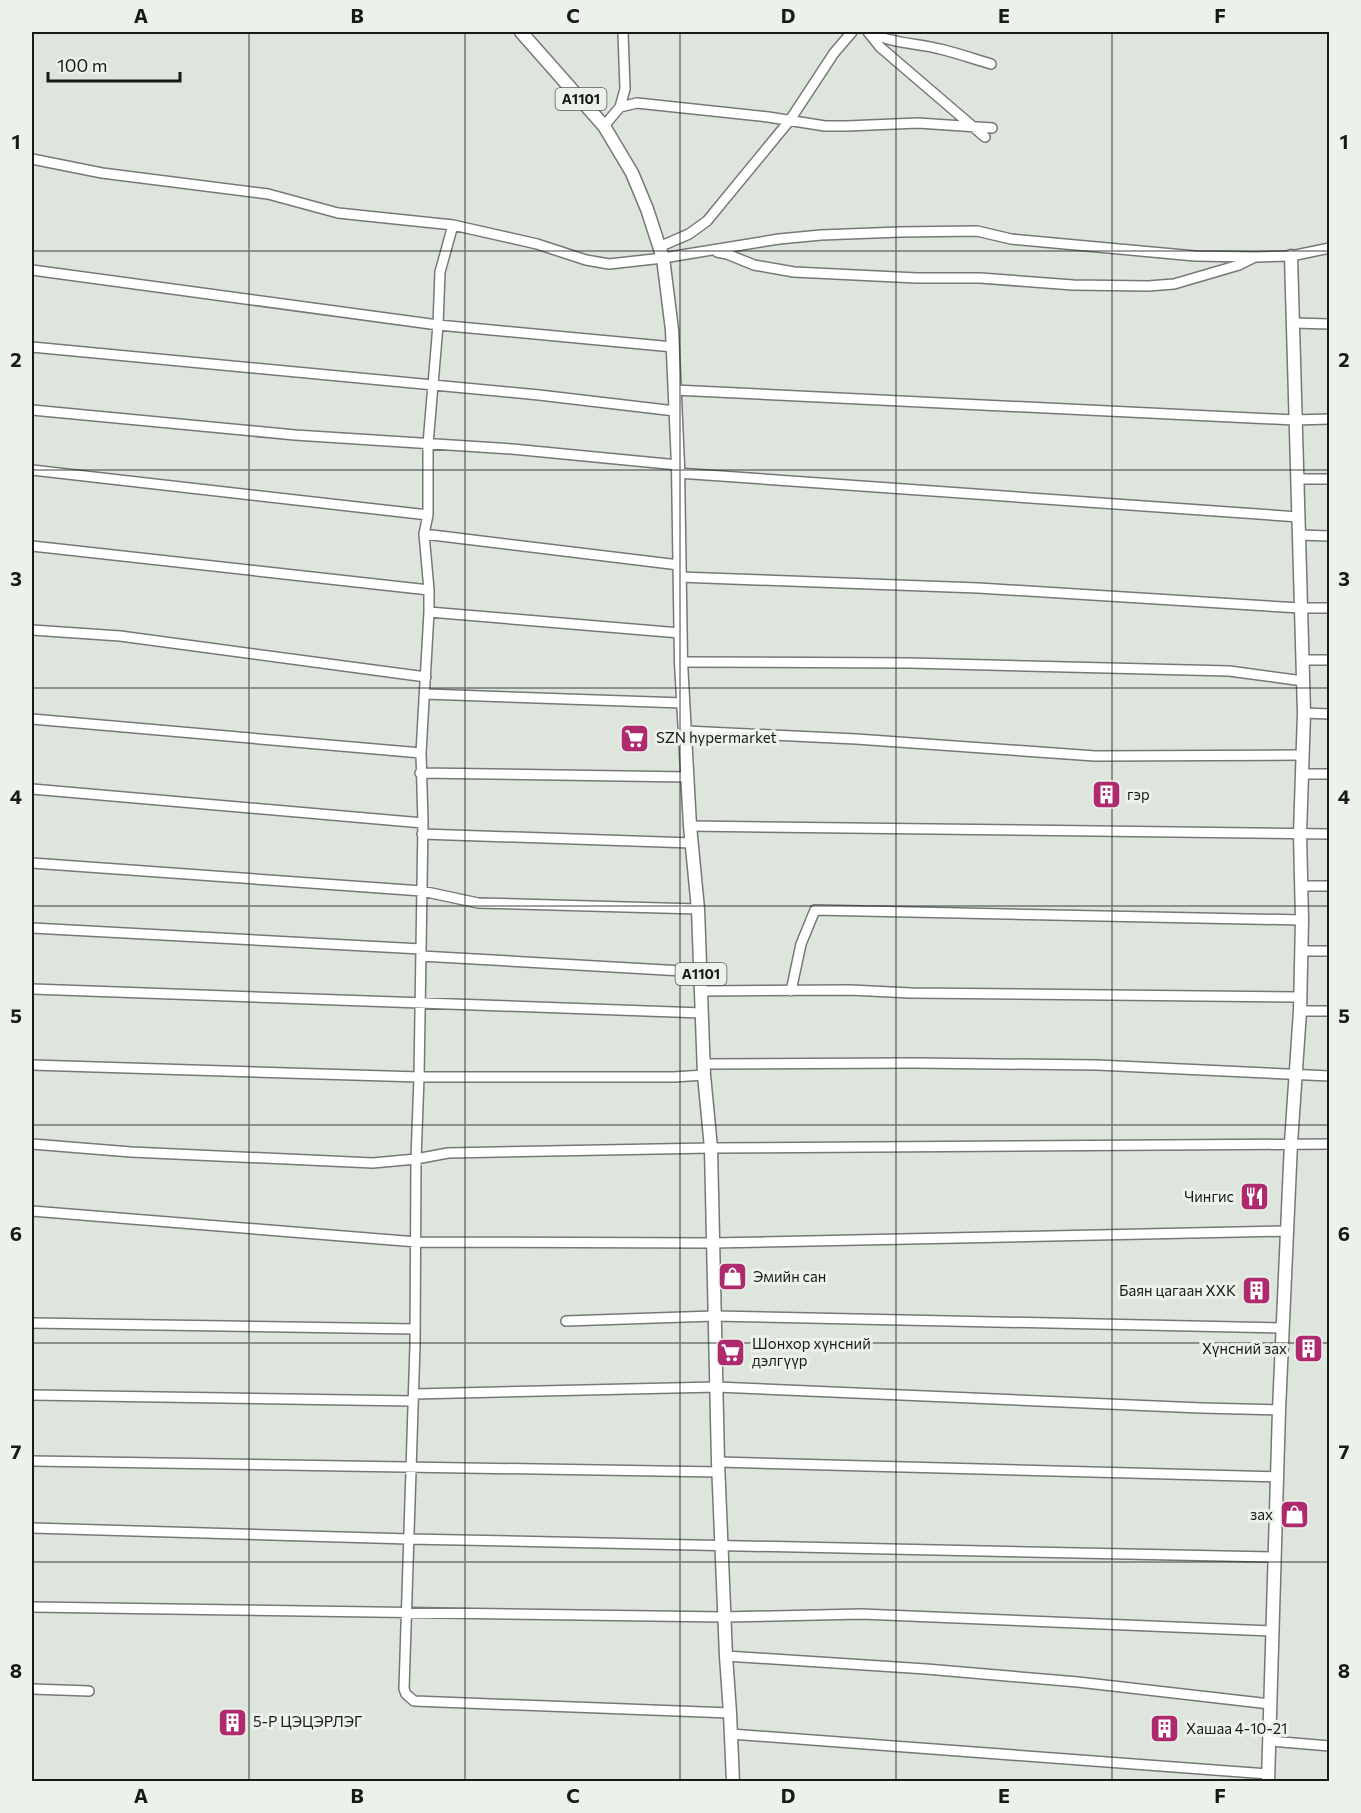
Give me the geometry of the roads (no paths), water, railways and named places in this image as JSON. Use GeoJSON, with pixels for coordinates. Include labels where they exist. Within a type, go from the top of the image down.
{"type":"FeatureCollection","features":[{"type":"Feature","properties":{"kind":"main road","name":"A1101"},"geometry":{"type":"LineString","coordinates":[[521,32],[604,126],[632,173],[647,209],[661,253],[673,347],[678,469],[681,662],[690,826],[698,909],[704,1070],[711,1148],[724,1617],[733,1782]]}},
{"type":"Feature","properties":{"kind":"main road"},"geometry":{"type":"LineString","coordinates":[[1268,1778],[1279,1410],[1291,1143],[1300,1011],[1302,920],[1300,834],[1304,713],[1291,256]]}},
{"type":"Feature","properties":{"kind":"street"},"geometry":{"type":"LineString","coordinates":[[604,126],[620,107],[626,89],[623,32]]}},
{"type":"Feature","properties":{"kind":"street"},"geometry":{"type":"LineString","coordinates":[[661,253],[707,221],[790,120],[834,53],[852,32]]}},
{"type":"Feature","properties":{"kind":"street"},"geometry":{"type":"LineString","coordinates":[[869,32],[896,41],[940,49],[991,64]]}},
{"type":"Feature","properties":{"kind":"street"},"geometry":{"type":"LineString","coordinates":[[869,32],[880,47],[985,137]]}},
{"type":"Feature","properties":{"kind":"street"},"geometry":{"type":"LineString","coordinates":[[620,107],[637,103],[825,126],[918,123],[992,128]]}},
{"type":"Feature","properties":{"kind":"street"},"geometry":{"type":"LineString","coordinates":[[32,159],[102,173],[268,194],[338,213],[453,225],[537,244],[586,260],[609,264],[661,253],[708,251],[779,239],[821,235],[977,231],[1011,239],[1195,256],[1291,256],[1329,248]]}},
{"type":"Feature","properties":{"kind":"street"},"geometry":{"type":"LineString","coordinates":[[453,225],[440,272],[428,444],[428,515],[424,534],[429,612],[420,773],[423,823],[416,1160],[417,1242],[404,1689],[414,1701],[730,1713]]}},
{"type":"Feature","properties":{"kind":"street"},"geometry":{"type":"LineString","coordinates":[[708,251],[726,254],[754,265],[794,272],[917,278],[980,278],[1073,285],[1148,286],[1174,284],[1239,265],[1256,257]]}},
{"type":"Feature","properties":{"kind":"street"},"geometry":{"type":"LineString","coordinates":[[32,270],[438,325],[673,347]]}},
{"type":"Feature","properties":{"kind":"street"},"geometry":{"type":"LineString","coordinates":[[1293,323],[1329,324]]}},
{"type":"Feature","properties":{"kind":"street"},"geometry":{"type":"LineString","coordinates":[[32,346],[539,394],[675,411]]}},
{"type":"Feature","properties":{"kind":"street"},"geometry":{"type":"LineString","coordinates":[[674,390],[1294,420],[1329,419]]}},
{"type":"Feature","properties":{"kind":"street"},"geometry":{"type":"LineString","coordinates":[[32,410],[285,434],[512,448],[678,469],[1299,517]]}},
{"type":"Feature","properties":{"kind":"street"},"geometry":{"type":"LineString","coordinates":[[32,470],[428,515]]}},
{"type":"Feature","properties":{"kind":"street"},"geometry":{"type":"LineString","coordinates":[[1298,479],[1329,479]]}},
{"type":"Feature","properties":{"kind":"street"},"geometry":{"type":"LineString","coordinates":[[424,534],[679,571],[1329,608]]}},
{"type":"Feature","properties":{"kind":"street"},"geometry":{"type":"LineString","coordinates":[[1299,535],[1329,536]]}},
{"type":"Feature","properties":{"kind":"street"},"geometry":{"type":"LineString","coordinates":[[32,546],[429,590]]}},
{"type":"Feature","properties":{"kind":"street"},"geometry":{"type":"LineString","coordinates":[[429,612],[680,633]]}},
{"type":"Feature","properties":{"kind":"street"},"geometry":{"type":"LineString","coordinates":[[32,630],[120,636],[426,677]]}},
{"type":"Feature","properties":{"kind":"street"},"geometry":{"type":"LineString","coordinates":[[1302,660],[1329,660]]}},
{"type":"Feature","properties":{"kind":"street"},"geometry":{"type":"LineString","coordinates":[[681,662],[910,663],[1229,671],[1303,681]]}},
{"type":"Feature","properties":{"kind":"street"},"geometry":{"type":"LineString","coordinates":[[425,694],[684,703]]}},
{"type":"Feature","properties":{"kind":"street"},"geometry":{"type":"LineString","coordinates":[[1304,713],[1329,714]]}},
{"type":"Feature","properties":{"kind":"street"},"geometry":{"type":"LineString","coordinates":[[32,719],[421,753]]}},
{"type":"Feature","properties":{"kind":"street"},"geometry":{"type":"LineString","coordinates":[[686,731],[856,739],[1095,756],[1303,755]]}},
{"type":"Feature","properties":{"kind":"street"},"geometry":{"type":"LineString","coordinates":[[420,773],[688,777]]}},
{"type":"Feature","properties":{"kind":"street"},"geometry":{"type":"LineString","coordinates":[[1302,774],[1329,774]]}},
{"type":"Feature","properties":{"kind":"street"},"geometry":{"type":"LineString","coordinates":[[32,789],[423,823]]}},
{"type":"Feature","properties":{"kind":"street"},"geometry":{"type":"LineString","coordinates":[[690,826],[1329,834]]}},
{"type":"Feature","properties":{"kind":"street"},"geometry":{"type":"LineString","coordinates":[[422,834],[692,843]]}},
{"type":"Feature","properties":{"kind":"street"},"geometry":{"type":"LineString","coordinates":[[32,863],[422,891],[478,903],[698,909]]}},
{"type":"Feature","properties":{"kind":"street"},"geometry":{"type":"LineString","coordinates":[[1302,886],[1329,886]]}},
{"type":"Feature","properties":{"kind":"street"},"geometry":{"type":"LineString","coordinates":[[791,991],[801,944],[815,910],[1302,920]]}},
{"type":"Feature","properties":{"kind":"street"},"geometry":{"type":"LineString","coordinates":[[32,928],[700,972]]}},
{"type":"Feature","properties":{"kind":"street"},"geometry":{"type":"LineString","coordinates":[[1301,951],[1329,951]]}},
{"type":"Feature","properties":{"kind":"street"},"geometry":{"type":"LineString","coordinates":[[32,988],[702,1013]]}},
{"type":"Feature","properties":{"kind":"street"},"geometry":{"type":"LineString","coordinates":[[702,991],[850,990],[911,993],[1299,997]]}},
{"type":"Feature","properties":{"kind":"street"},"geometry":{"type":"LineString","coordinates":[[1300,1011],[1329,1011]]}},
{"type":"Feature","properties":{"kind":"street"},"geometry":{"type":"LineString","coordinates":[[32,1065],[419,1077],[674,1077],[704,1070],[913,1063],[1097,1065],[1329,1076]]}},
{"type":"Feature","properties":{"kind":"street"},"geometry":{"type":"LineString","coordinates":[[32,1144],[131,1152],[373,1163],[416,1160],[448,1153],[711,1148],[1329,1144]]}},
{"type":"Feature","properties":{"kind":"street"},"geometry":{"type":"LineString","coordinates":[[32,1211],[417,1242],[712,1243],[1288,1231]]}},
{"type":"Feature","properties":{"kind":"street"},"geometry":{"type":"LineString","coordinates":[[566,1321],[714,1316],[1283,1328]]}},
{"type":"Feature","properties":{"kind":"street"},"geometry":{"type":"LineString","coordinates":[[32,1323],[415,1329]]}},
{"type":"Feature","properties":{"kind":"street"},"geometry":{"type":"LineString","coordinates":[[32,1395],[413,1398],[716,1386],[1279,1410]]}},
{"type":"Feature","properties":{"kind":"street"},"geometry":{"type":"LineString","coordinates":[[32,1461],[411,1467],[719,1467],[1277,1477]]}},
{"type":"Feature","properties":{"kind":"street"},"geometry":{"type":"LineString","coordinates":[[32,1528],[409,1539],[1274,1557]]}},
{"type":"Feature","properties":{"kind":"street"},"geometry":{"type":"LineString","coordinates":[[32,1607],[724,1617],[861,1614],[1272,1631]]}},
{"type":"Feature","properties":{"kind":"street"},"geometry":{"type":"LineString","coordinates":[[726,1656],[1043,1679],[1270,1704]]}},
{"type":"Feature","properties":{"kind":"street"},"geometry":{"type":"LineString","coordinates":[[32,1689],[89,1691]]}},
{"type":"Feature","properties":{"kind":"street"},"geometry":{"type":"LineString","coordinates":[[731,1734],[1268,1778]]}},
{"type":"Feature","properties":{"kind":"street"},"geometry":{"type":"LineString","coordinates":[[1269,1741],[1329,1746]]}},
{"type":"Feature","properties":{"kind":"place","name":"SZN hypermarket"},"geometry":{"type":"Point","coordinates":[635,738]}},
{"type":"Feature","properties":{"kind":"place","name":"гэр"},"geometry":{"type":"Point","coordinates":[1106,795]}},
{"type":"Feature","properties":{"kind":"place","name":"Чингис"},"geometry":{"type":"Point","coordinates":[1255,1197]}},
{"type":"Feature","properties":{"kind":"place","name":"Эмийн сан"},"geometry":{"type":"Point","coordinates":[732,1277]}},
{"type":"Feature","properties":{"kind":"place","name":"Баян цагаан ХХК"},"geometry":{"type":"Point","coordinates":[1257,1291]}},
{"type":"Feature","properties":{"kind":"place","name":"Хүнсний зах"},"geometry":{"type":"Point","coordinates":[1308,1349]}},
{"type":"Feature","properties":{"kind":"place","name":"Шонхор хүнсний дэлгүүр"},"geometry":{"type":"Point","coordinates":[731,1353]}},
{"type":"Feature","properties":{"kind":"place","name":"зах"},"geometry":{"type":"Point","coordinates":[1294,1515]}},
{"type":"Feature","properties":{"kind":"place","name":"5-Р ЦЭЦЭРЛЭГ"},"geometry":{"type":"Point","coordinates":[232,1722]}},
{"type":"Feature","properties":{"kind":"place","name":"Хашаа 4-10-21"},"geometry":{"type":"Point","coordinates":[1165,1729]}}]}
